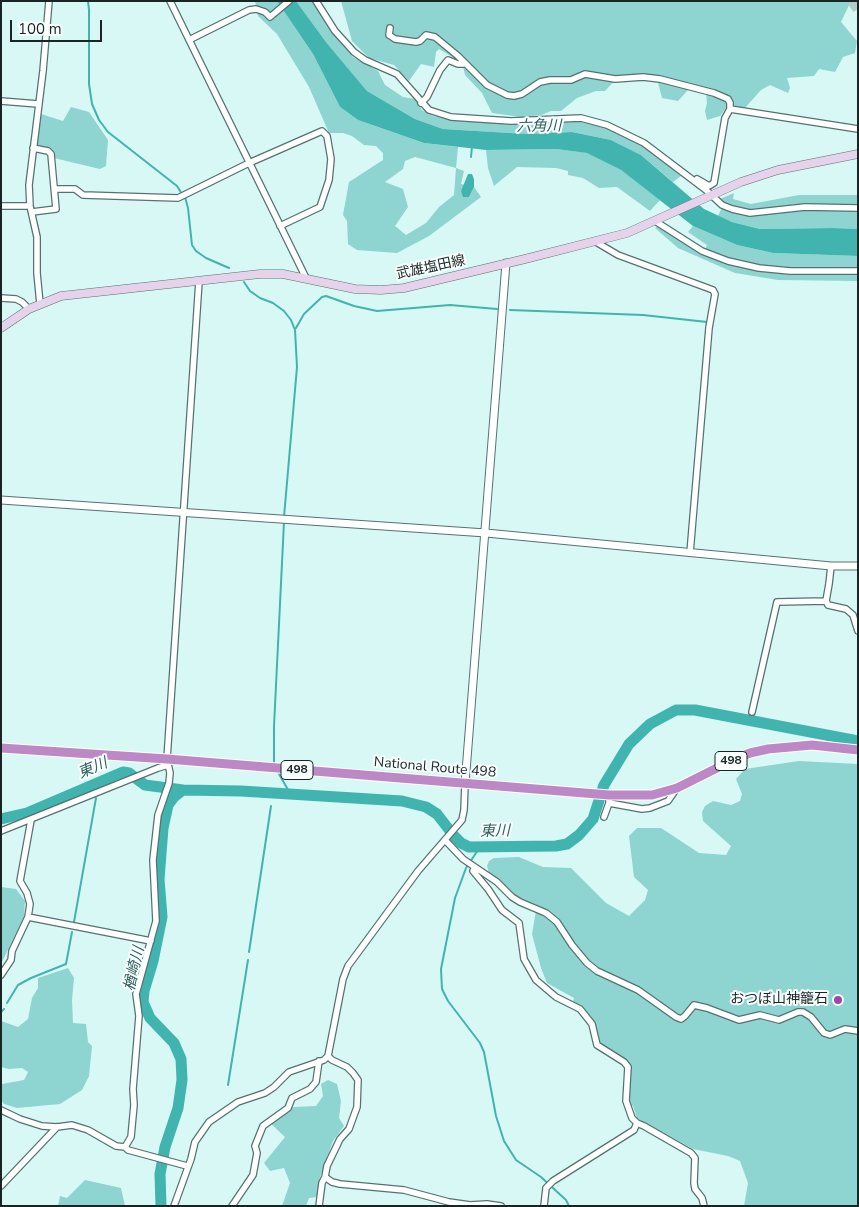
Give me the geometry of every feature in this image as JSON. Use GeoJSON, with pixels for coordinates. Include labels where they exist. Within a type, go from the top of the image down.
{"type":"FeatureCollection","features":[{"type":"Feature","properties":{"kind":"highway","name":"National Route 498"},"geometry":{"type":"LineString","coordinates":[[1,748],[592,794],[609,799],[652,795],[676,788],[750,753],[768,749],[812,745],[858,750]]}},
{"type":"Feature","properties":{"kind":"main road","name":"武雄塩田線"},"geometry":{"type":"LineString","coordinates":[[1,328],[40,304],[62,296],[260,274],[284,274],[355,289],[380,290],[404,288],[627,233],[741,182],[778,170],[858,154]]}},
{"type":"Feature","properties":{"kind":"street"},"geometry":{"type":"LineString","coordinates":[[40,304],[37,273],[37,237],[31,209],[29,185],[38,104],[44,71],[49,1]]}},
{"type":"Feature","properties":{"kind":"street"},"geometry":{"type":"LineString","coordinates":[[170,1],[306,278]]}},
{"type":"Feature","properties":{"kind":"street"},"geometry":{"type":"LineString","coordinates":[[189,40],[248,10],[256,9],[265,12],[270,17],[289,1]]}},
{"type":"Feature","properties":{"kind":"street"},"geometry":{"type":"LineString","coordinates":[[316,1],[335,31],[354,52],[365,60],[397,74],[429,110],[451,117],[511,121],[581,118],[607,125],[644,143],[691,178],[709,196],[732,210],[750,213],[784,208],[858,208]]}},
{"type":"Feature","properties":{"kind":"street"},"geometry":{"type":"LineString","coordinates":[[390,28],[389,36],[395,39],[416,42],[426,35],[435,37],[487,85],[508,95],[522,94],[540,82],[571,80],[585,74],[615,79],[643,77],[714,93],[728,99],[730,109],[725,118],[714,182],[709,186],[691,178]]}},
{"type":"Feature","properties":{"kind":"street"},"geometry":{"type":"LineString","coordinates":[[421,102],[427,97],[440,70],[448,60],[458,64],[465,64]]}},
{"type":"Feature","properties":{"kind":"street"},"geometry":{"type":"LineString","coordinates":[[1,101],[38,104]]}},
{"type":"Feature","properties":{"kind":"street"},"geometry":{"type":"LineString","coordinates":[[730,109],[858,130]]}},
{"type":"Feature","properties":{"kind":"street"},"geometry":{"type":"LineString","coordinates":[[55,189],[74,189],[83,195],[178,198],[249,163],[322,131],[327,136],[331,159],[329,180],[320,207],[280,226]]}},
{"type":"Feature","properties":{"kind":"street"},"geometry":{"type":"LineString","coordinates":[[1,206],[56,209],[51,154],[48,150],[33,148]]}},
{"type":"Feature","properties":{"kind":"street"},"geometry":{"type":"LineString","coordinates":[[656,220],[682,240],[702,251],[728,261],[759,268],[790,271],[858,271]]}},
{"type":"Feature","properties":{"kind":"street"},"geometry":{"type":"LineString","coordinates":[[596,242],[618,255],[713,290],[715,294],[709,328],[690,553]]}},
{"type":"Feature","properties":{"kind":"street"},"geometry":{"type":"LineString","coordinates":[[174,1206],[195,1142],[209,1122],[238,1102],[265,1093],[289,1072],[324,1060],[328,1056],[343,979],[348,966],[418,871],[462,820],[506,263]]}},
{"type":"Feature","properties":{"kind":"street"},"geometry":{"type":"LineString","coordinates":[[125,1147],[131,1137],[134,1105],[133,1089],[139,1016],[136,994],[156,921],[153,874],[154,851],[158,815],[167,793],[170,774],[168,762],[199,281]]}},
{"type":"Feature","properties":{"kind":"street"},"geometry":{"type":"LineString","coordinates":[[1,298],[16,299],[22,302],[29,310]]}},
{"type":"Feature","properties":{"kind":"street"},"geometry":{"type":"LineString","coordinates":[[1,500],[486,532],[831,566],[858,566]]}},
{"type":"Feature","properties":{"kind":"street"},"geometry":{"type":"LineString","coordinates":[[831,566],[826,601],[828,605],[846,610],[853,615],[858,631]]}},
{"type":"Feature","properties":{"kind":"street"},"geometry":{"type":"LineString","coordinates":[[752,712],[777,602],[826,601]]}},
{"type":"Feature","properties":{"kind":"street"},"geometry":{"type":"LineString","coordinates":[[1,831],[130,780],[168,762]]}},
{"type":"Feature","properties":{"kind":"street"},"geometry":{"type":"LineString","coordinates":[[604,817],[609,799],[642,809],[650,808],[668,801],[676,788]]}},
{"type":"Feature","properties":{"kind":"street"},"geometry":{"type":"LineString","coordinates":[[1,975],[11,960],[12,951],[28,917],[30,904],[20,881],[31,820]]}},
{"type":"Feature","properties":{"kind":"street"},"geometry":{"type":"LineString","coordinates":[[446,839],[463,859],[497,882],[512,897],[546,913],[557,922],[581,957],[597,971],[638,990],[676,1017],[681,1018],[685,1016],[694,1005],[739,1020],[760,1015],[779,1020],[798,1012],[804,1012],[811,1016],[824,1033],[830,1035],[844,1029],[858,1031]]}},
{"type":"Feature","properties":{"kind":"street"},"geometry":{"type":"LineString","coordinates":[[475,867],[473,872],[488,889],[502,910],[519,923],[524,959],[536,980],[556,997],[580,1009],[592,1024],[596,1045],[628,1066],[626,1101],[632,1118],[637,1123],[691,1153],[695,1158],[695,1189],[702,1198],[704,1206]]}},
{"type":"Feature","properties":{"kind":"street"},"geometry":{"type":"LineString","coordinates":[[28,917],[151,941]]}},
{"type":"Feature","properties":{"kind":"street"},"geometry":{"type":"LineString","coordinates":[[319,1206],[322,1183],[326,1177],[327,1166],[340,1139],[349,1129],[353,1119],[358,1080],[347,1067],[328,1056]]}},
{"type":"Feature","properties":{"kind":"street"},"geometry":{"type":"LineString","coordinates":[[232,1206],[252,1175],[257,1153],[255,1146],[263,1126],[288,1108],[292,1098],[310,1089],[316,1082],[319,1061]]}},
{"type":"Feature","properties":{"kind":"street"},"geometry":{"type":"LineString","coordinates":[[1,1110],[42,1126],[72,1125],[88,1130],[116,1146],[187,1166]]}},
{"type":"Feature","properties":{"kind":"street"},"geometry":{"type":"LineString","coordinates":[[544,1206],[546,1188],[553,1181],[634,1130],[637,1123]]}},
{"type":"Feature","properties":{"kind":"street"},"geometry":{"type":"LineString","coordinates":[[1,1186],[57,1127]]}},
{"type":"Feature","properties":{"kind":"street"},"geometry":{"type":"LineString","coordinates":[[326,1177],[332,1182],[340,1184],[404,1190],[449,1202],[470,1205],[486,1204],[500,1206]]}},
{"type":"Feature","properties":{"kind":"shaded area"},"geometry":{"type":"Polygon","coordinates":[[[255,1],[277,1],[313,54],[340,107],[358,120],[424,143],[458,147],[456,168],[464,171],[461,184],[465,185],[461,191],[469,197],[474,187],[481,197],[429,236],[397,253],[357,250],[348,244],[347,221],[343,215],[349,182],[383,160],[383,153],[376,146],[364,145],[352,136],[343,133],[329,133],[309,87],[277,34],[258,16],[255,1]],[[415,157],[405,161],[403,169],[385,182],[403,189],[408,207],[395,226],[406,235],[426,223],[439,207],[454,195],[456,168],[415,157]]]}},
{"type":"Feature","properties":{"kind":"shaded area"},"geometry":{"type":"Polygon","coordinates":[[[277,1],[296,1],[326,42],[367,91],[415,119],[443,129],[527,134],[572,132],[611,140],[641,155],[704,209],[732,222],[760,229],[858,229],[858,256],[773,253],[737,245],[693,226],[621,170],[587,153],[556,149],[486,150],[424,143],[358,120],[340,107],[313,54],[277,1]]]}},
{"type":"Feature","properties":{"kind":"shaded area"},"geometry":{"type":"Polygon","coordinates":[[[296,1],[312,1],[334,35],[353,57],[378,71],[385,85],[403,97],[415,99],[422,110],[433,116],[451,120],[536,124],[577,121],[603,126],[643,146],[681,176],[673,182],[641,155],[611,140],[572,132],[527,134],[443,129],[415,119],[367,91],[326,42],[296,1]]]}},
{"type":"Feature","properties":{"kind":"shaded area"},"geometry":{"type":"Polygon","coordinates":[[[341,1],[851,1],[841,22],[857,41],[855,53],[843,57],[835,72],[819,69],[814,76],[787,78],[790,88],[788,93],[770,85],[761,90],[744,109],[740,111],[726,108],[720,116],[707,120],[705,111],[707,103],[706,92],[693,89],[688,90],[678,101],[662,98],[656,75],[618,77],[605,91],[596,91],[577,98],[561,111],[521,117],[492,113],[482,93],[465,75],[462,63],[439,49],[436,52],[434,67],[421,64],[409,81],[394,65],[369,58],[352,41],[341,1]]]}},
{"type":"Feature","properties":{"kind":"shaded area"},"geometry":{"type":"Polygon","coordinates":[[[71,107],[89,112],[108,140],[106,166],[100,169],[54,158],[52,149],[36,147],[41,114],[63,121],[71,107]]]}},
{"type":"Feature","properties":{"kind":"shaded area"},"geometry":{"type":"Polygon","coordinates":[[[556,149],[588,153],[621,170],[660,200],[650,211],[617,187],[599,188],[583,178],[568,175],[568,171],[556,168],[517,167],[494,186],[488,168],[486,150],[556,149]]]}},
{"type":"Feature","properties":{"kind":"shaded area"},"geometry":{"type":"Polygon","coordinates":[[[468,174],[472,174],[474,187],[469,197],[463,197],[461,191],[468,174]]]}},
{"type":"Feature","properties":{"kind":"shaded area"},"geometry":{"type":"Polygon","coordinates":[[[734,193],[733,199],[751,204],[799,195],[858,195],[858,229],[760,229],[732,222],[718,216],[724,203],[720,199],[734,193]]]}},
{"type":"Feature","properties":{"kind":"shaded area"},"geometry":{"type":"Polygon","coordinates":[[[659,226],[703,254],[707,245],[688,232],[693,226],[737,245],[773,253],[858,256],[858,281],[778,280],[735,273],[678,248],[655,228],[659,226]]]}},
{"type":"Feature","properties":{"kind":"shaded area"},"geometry":{"type":"Polygon","coordinates":[[[799,761],[858,764],[858,1206],[744,1206],[748,1183],[740,1161],[728,1156],[693,1149],[637,1118],[633,1106],[630,1105],[630,1067],[627,1061],[598,1042],[595,1023],[581,1005],[573,1002],[574,998],[547,983],[532,934],[537,905],[518,897],[489,873],[487,866],[489,861],[494,858],[519,857],[543,867],[571,868],[606,903],[629,916],[645,900],[648,890],[634,877],[629,836],[637,828],[661,828],[699,853],[726,855],[731,846],[703,821],[702,812],[705,806],[713,801],[731,805],[740,801],[742,794],[736,779],[745,769],[799,761]]]}},
{"type":"Feature","properties":{"kind":"shaded area"},"geometry":{"type":"Polygon","coordinates":[[[1,887],[16,889],[25,901],[24,916],[1,964],[1,887]]]}},
{"type":"Feature","properties":{"kind":"shaded area"},"geometry":{"type":"Polygon","coordinates":[[[68,968],[74,978],[72,1000],[73,1023],[86,1024],[88,1042],[92,1046],[89,1076],[82,1090],[60,1104],[17,1108],[4,1104],[1,1100],[2,1084],[24,1080],[28,1072],[22,1068],[9,1069],[1,1067],[1,1021],[18,1027],[28,1019],[32,998],[38,988],[38,978],[68,968]]]}},
{"type":"Feature","properties":{"kind":"shaded area"},"geometry":{"type":"Polygon","coordinates":[[[328,1080],[337,1084],[341,1101],[339,1118],[344,1126],[333,1141],[320,1177],[317,1197],[309,1198],[306,1206],[282,1206],[290,1183],[284,1168],[270,1171],[264,1163],[285,1137],[270,1123],[293,1107],[316,1106],[323,1096],[321,1084],[328,1080]]]}},
{"type":"Feature","properties":{"kind":"shaded area"},"geometry":{"type":"Polygon","coordinates":[[[85,1180],[121,1188],[125,1206],[58,1206],[60,1196],[67,1198],[85,1180]]]}},
{"type":"Feature","properties":{"kind":"waterway"},"geometry":{"type":"LineString","coordinates":[[88,1],[89,84],[92,104],[99,120],[108,132],[177,186],[182,194]]}},
{"type":"Feature","properties":{"kind":"waterway"},"geometry":{"type":"LineString","coordinates":[[471,157],[472,146]]}},
{"type":"Feature","properties":{"kind":"waterway"},"geometry":{"type":"LineString","coordinates":[[185,197],[192,245],[196,251],[206,258],[229,268]]}},
{"type":"Feature","properties":{"kind":"waterway"},"geometry":{"type":"LineString","coordinates":[[244,282],[250,291],[284,311],[291,320],[295,330],[297,367],[284,517]]}},
{"type":"Feature","properties":{"kind":"waterway"},"geometry":{"type":"LineString","coordinates":[[296,328],[304,314],[322,297],[326,296],[354,306],[377,311],[450,305],[497,309]]}},
{"type":"Feature","properties":{"kind":"waterway"},"geometry":{"type":"LineString","coordinates":[[510,310],[643,315],[707,322]]}},
{"type":"Feature","properties":{"kind":"waterway"},"geometry":{"type":"LineString","coordinates":[[274,762],[284,522]]}},
{"type":"Feature","properties":{"kind":"waterway","name":"東川"},"geometry":{"type":"LineString","coordinates":[[1,819],[27,813],[123,772],[129,773],[145,785],[183,790],[241,791],[402,801],[426,807],[437,814],[454,836],[461,843],[469,847],[556,846],[567,844],[579,835],[593,819],[604,785],[629,744],[650,724],[676,710],[695,710],[858,741]]}},
{"type":"Feature","properties":{"kind":"waterway"},"geometry":{"type":"LineString","coordinates":[[279,774],[291,795]]}},
{"type":"Feature","properties":{"kind":"waterway","name":"楢崎川"},"geometry":{"type":"LineString","coordinates":[[161,1206],[160,1174],[165,1147],[178,1108],[182,1080],[181,1059],[174,1043],[150,1018],[143,1002],[162,917],[159,879],[163,828],[168,805],[183,790]]}},
{"type":"Feature","properties":{"kind":"waterway"},"geometry":{"type":"LineString","coordinates":[[74,922],[96,798]]}},
{"type":"Feature","properties":{"kind":"waterway"},"geometry":{"type":"LineString","coordinates":[[249,952],[271,806]]}},
{"type":"Feature","properties":{"kind":"waterway"},"geometry":{"type":"LineString","coordinates":[[480,847],[466,868],[455,898],[441,969],[442,989],[448,1001],[480,1043],[484,1052],[496,1116],[504,1141],[516,1160],[541,1177],[566,1200],[569,1206]]}},
{"type":"Feature","properties":{"kind":"waterway"},"geometry":{"type":"LineString","coordinates":[[7,1003],[18,985],[66,964],[72,932]]}},
{"type":"Feature","properties":{"kind":"waterway"},"geometry":{"type":"LineString","coordinates":[[228,1085],[248,960]]}},
{"type":"Feature","properties":{"kind":"waterway"},"geometry":{"type":"LineString","coordinates":[[1,1012],[4,1009]]}},
{"type":"Feature","properties":{"kind":"tunnel"},"geometry":{"type":"LineString","coordinates":[[852,1],[858,10]]}},
{"type":"Feature","properties":{"kind":"place","name":"おつぼ山神籠石"},"geometry":{"type":"Point","coordinates":[838,1000]}},
{"type":"Feature","properties":{"kind":"water label","name":"六角川"},"geometry":{"type":"Point","coordinates":[539,127]}}]}
